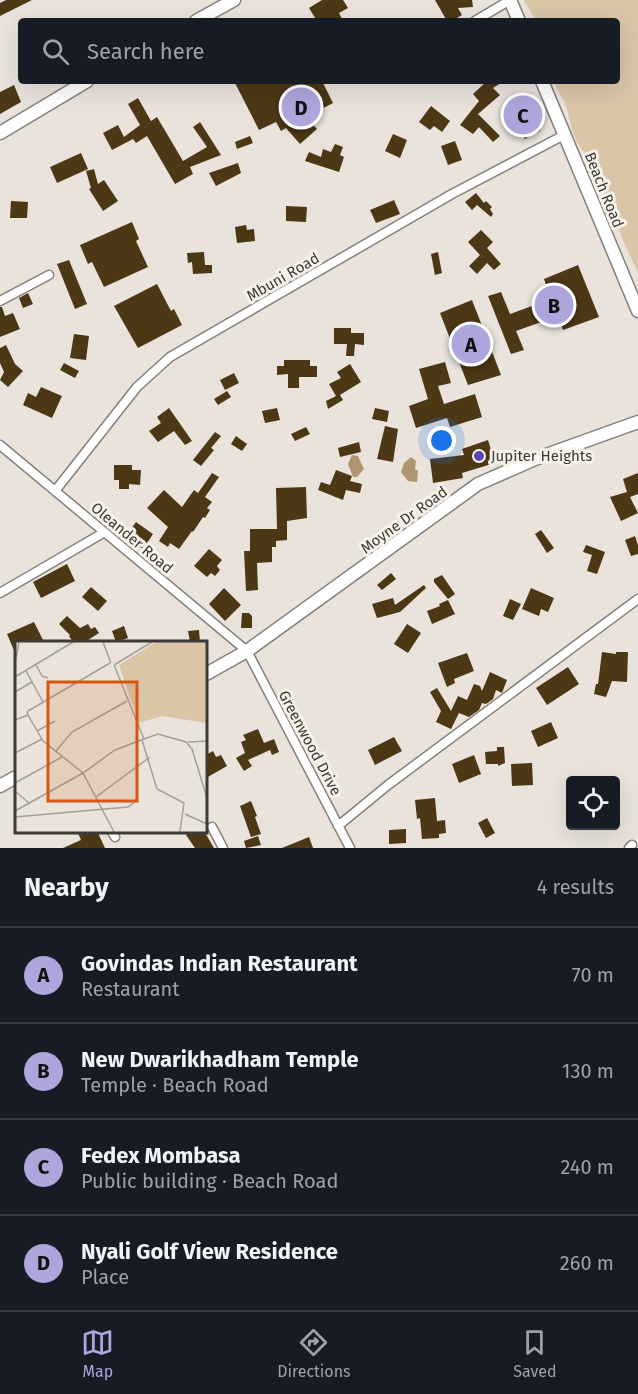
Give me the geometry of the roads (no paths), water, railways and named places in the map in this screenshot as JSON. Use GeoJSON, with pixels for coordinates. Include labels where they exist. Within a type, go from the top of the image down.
{"type":"FeatureCollection","features":[{"type":"Feature","properties":{"kind":"main road"},"geometry":{"type":"LineString","coordinates":[[201,18],[234,0]]}},
{"type":"Feature","properties":{"kind":"main road"},"geometry":{"type":"LineString","coordinates":[[510,0],[518,18]]}},
{"type":"Feature","properties":{"kind":"main road"},"geometry":{"type":"LineString","coordinates":[[0,133],[82,84]]}},
{"type":"Feature","properties":{"kind":"main road","name":"Beach Road"},"geometry":{"type":"LineString","coordinates":[[543,84],[638,311]]}},
{"type":"Feature","properties":{"kind":"main road","name":"Moyne Dr Road"},"geometry":{"type":"LineString","coordinates":[[207,673],[247,651],[478,484],[545,454],[638,422]]}},
{"type":"Feature","properties":{"kind":"main road"},"geometry":{"type":"LineString","coordinates":[[0,786],[15,778]]}},
{"type":"Feature","properties":{"kind":"street"},"geometry":{"type":"LineString","coordinates":[[480,18],[510,0]]}},
{"type":"Feature","properties":{"kind":"street","name":"Mbuni Road"},"geometry":{"type":"LineString","coordinates":[[55,491],[137,387],[170,357],[452,194],[566,134]]}},
{"type":"Feature","properties":{"kind":"street"},"geometry":{"type":"LineString","coordinates":[[0,301],[49,275]]}},
{"type":"Feature","properties":{"kind":"street","name":"Oleander Road"},"geometry":{"type":"LineString","coordinates":[[0,445],[247,651]]}},
{"type":"Feature","properties":{"kind":"street"},"geometry":{"type":"LineString","coordinates":[[0,593],[103,533]]}},
{"type":"Feature","properties":{"kind":"street"},"geometry":{"type":"LineString","coordinates":[[338,826],[388,785],[638,599]]}},
{"type":"Feature","properties":{"kind":"street","name":"Greenwood Drive"},"geometry":{"type":"LineString","coordinates":[[247,651],[350,848]]}},
{"type":"Feature","properties":{"kind":"street"},"geometry":{"type":"LineString","coordinates":[[212,826],[224,848]]}},
{"type":"Feature","properties":{"kind":"place","name":"Nyali Golf View Residence"},"geometry":{"type":"Point","coordinates":[301,107]}},
{"type":"Feature","properties":{"kind":"place","name":"Fedex Mombasa"},"geometry":{"type":"Point","coordinates":[523,115]}},
{"type":"Feature","properties":{"kind":"place","name":"New Dwarikhadham Temple"},"geometry":{"type":"Point","coordinates":[554,305]}},
{"type":"Feature","properties":{"kind":"place","name":"Govindas Indian Restaurant"},"geometry":{"type":"Point","coordinates":[471,344]}},
{"type":"Feature","properties":{"kind":"place","name":"Jupiter Heights"},"geometry":{"type":"Point","coordinates":[479,456]}}]}
